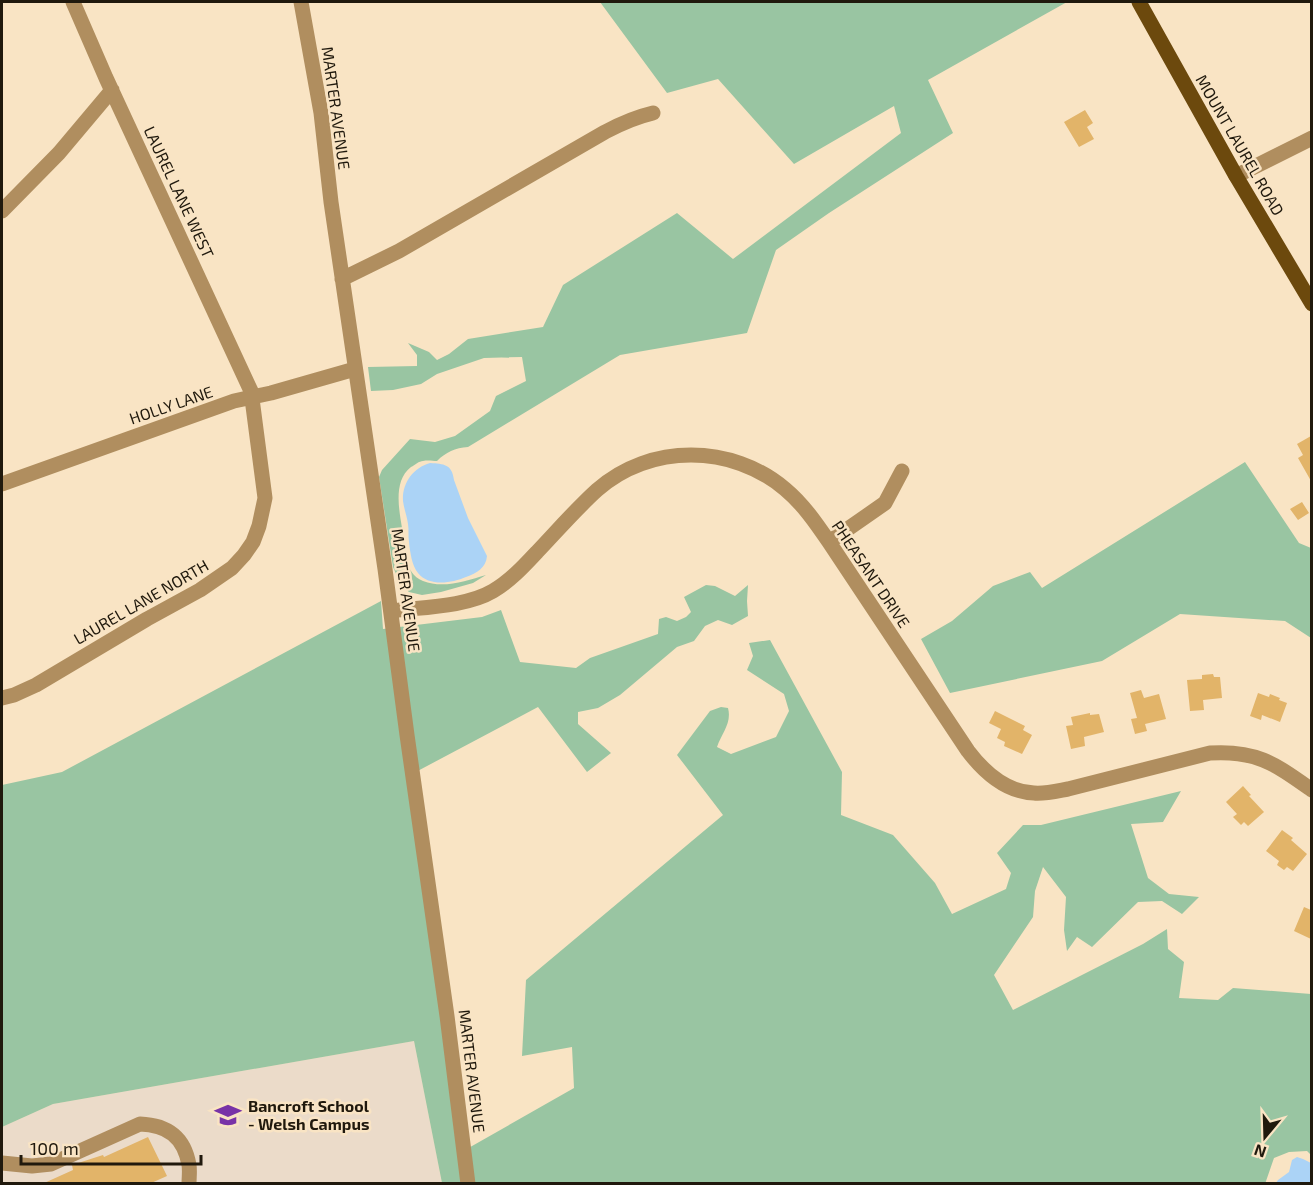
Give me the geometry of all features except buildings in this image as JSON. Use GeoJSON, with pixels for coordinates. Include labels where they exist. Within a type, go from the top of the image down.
{"type":"FeatureCollection","features":[{"type":"Feature","properties":{"kind":"main road","name":"MOUNT LAUREL ROAD"},"geometry":{"type":"LineString","coordinates":[[1139,2],[1236,176],[1311,304]]}},
{"type":"Feature","properties":{"kind":"street","name":"LAUREL LANE WEST"},"geometry":{"type":"LineString","coordinates":[[73,2],[252,398]]}},
{"type":"Feature","properties":{"kind":"street","name":"MARTER AVENUE"},"geometry":{"type":"LineString","coordinates":[[301,2],[321,113],[331,202],[391,611],[468,1184]]}},
{"type":"Feature","properties":{"kind":"street"},"geometry":{"type":"LineString","coordinates":[[2,211],[59,153],[112,90]]}},
{"type":"Feature","properties":{"kind":"street"},"geometry":{"type":"LineString","coordinates":[[342,279],[399,250],[605,132],[643,115],[653,114]]}},
{"type":"Feature","properties":{"kind":"street"},"geometry":{"type":"LineString","coordinates":[[1236,176],[1311,138]]}},
{"type":"Feature","properties":{"kind":"street","name":"HOLLY LANE"},"geometry":{"type":"LineString","coordinates":[[2,484],[234,401],[355,369]]}},
{"type":"Feature","properties":{"kind":"street","name":"LAUREL LANE NORTH"},"geometry":{"type":"LineString","coordinates":[[2,698],[14,696],[36,685],[200,590],[232,568],[244,555],[260,526],[265,498],[252,398]]}},
{"type":"Feature","properties":{"kind":"street","name":"PHEASANT DRIVE"},"geometry":{"type":"LineString","coordinates":[[391,611],[450,604],[490,593],[518,572],[587,499],[606,483],[641,464],[671,456],[686,454],[717,456],[745,465],[772,479],[807,511],[968,751],[983,769],[1003,783],[1017,790],[1049,793],[1210,753],[1229,752],[1263,759],[1311,790]]}},
{"type":"Feature","properties":{"kind":"street"},"geometry":{"type":"LineString","coordinates":[[829,542],[885,503],[902,471]]}},
{"type":"Feature","properties":{"kind":"street"},"geometry":{"type":"LineString","coordinates":[[2,1163],[32,1166],[51,1164],[140,1124],[155,1125],[176,1136],[181,1142],[189,1168],[189,1184]]}},
{"type":"Feature","properties":{"kind":"shaded area","name":"Bancroft School - Welsh Campus"},"geometry":{"type":"Polygon","coordinates":[[[414,1041],[442,1183],[2,1183],[2,1127],[53,1104],[414,1041]]]}},
{"type":"Feature","properties":{"kind":"green space"},"geometry":{"type":"Polygon","coordinates":[[[600,2],[1067,2],[928,80],[953,133],[776,250],[747,333],[620,355],[468,447],[451,451],[437,461],[422,461],[411,467],[405,473],[399,487],[399,496],[405,551],[412,572],[423,581],[438,584],[471,580],[486,575],[473,583],[441,592],[422,595],[409,592],[401,585],[393,567],[379,477],[382,470],[410,439],[435,442],[455,436],[490,411],[496,396],[526,381],[522,357],[484,358],[437,374],[421,384],[393,390],[371,391],[368,367],[417,366],[417,355],[408,343],[429,352],[437,360],[468,339],[543,327],[563,285],[677,213],[733,259],[901,133],[894,106],[794,164],[718,79],[667,93],[600,2]]]}},
{"type":"Feature","properties":{"kind":"green space"},"geometry":{"type":"Polygon","coordinates":[[[1245,462],[1299,543],[1311,548],[1311,638],[1285,621],[1180,614],[1102,661],[950,693],[921,639],[952,621],[993,586],[1030,572],[1042,588],[1245,462]]]}},
{"type":"Feature","properties":{"kind":"green space"},"geometry":{"type":"Polygon","coordinates":[[[706,585],[715,586],[735,596],[748,585],[748,616],[732,625],[718,620],[705,626],[694,641],[677,647],[620,695],[598,708],[578,712],[578,724],[611,753],[587,772],[538,707],[412,774],[465,1150],[574,1088],[572,1047],[522,1056],[526,980],[723,815],[677,755],[710,711],[721,707],[728,708],[729,718],[717,747],[731,754],[776,737],[789,711],[784,694],[747,670],[753,656],[749,643],[770,640],[842,772],[841,815],[893,835],[935,883],[952,914],[1006,889],[1011,873],[997,853],[1023,825],[1041,825],[1181,791],[1163,822],[1131,824],[1148,878],[1169,894],[1199,897],[1182,914],[1162,901],[1138,902],[1092,947],[1077,937],[1067,951],[1064,930],[1066,897],[1043,867],[1035,891],[1033,917],[994,975],[1013,1010],[1143,944],[1167,929],[1168,949],[1184,962],[1179,998],[1218,1000],[1233,988],[1311,994],[1311,1155],[1307,1151],[1289,1152],[1274,1158],[1265,1184],[442,1183],[414,1041],[53,1104],[2,1127],[2,785],[62,772],[381,601],[383,629],[482,617],[501,610],[520,662],[576,668],[590,658],[658,634],[659,619],[666,617],[677,621],[686,617],[691,612],[684,597],[706,585]]]}},
{"type":"Feature","properties":{"kind":"water"},"geometry":{"type":"Polygon","coordinates":[[[430,463],[443,465],[451,471],[468,518],[487,556],[485,564],[477,572],[448,582],[434,582],[418,573],[414,567],[410,550],[403,501],[404,488],[414,472],[430,463]]]}},
{"type":"Feature","properties":{"kind":"water"},"geometry":{"type":"Polygon","coordinates":[[[1297,1157],[1311,1163],[1311,1183],[1276,1183],[1289,1172],[1292,1160],[1297,1157]]]}},
{"type":"Feature","properties":{"kind":"place","name":"Bancroft School - Welsh Campus"},"geometry":{"type":"Point","coordinates":[228,1115]}}]}
